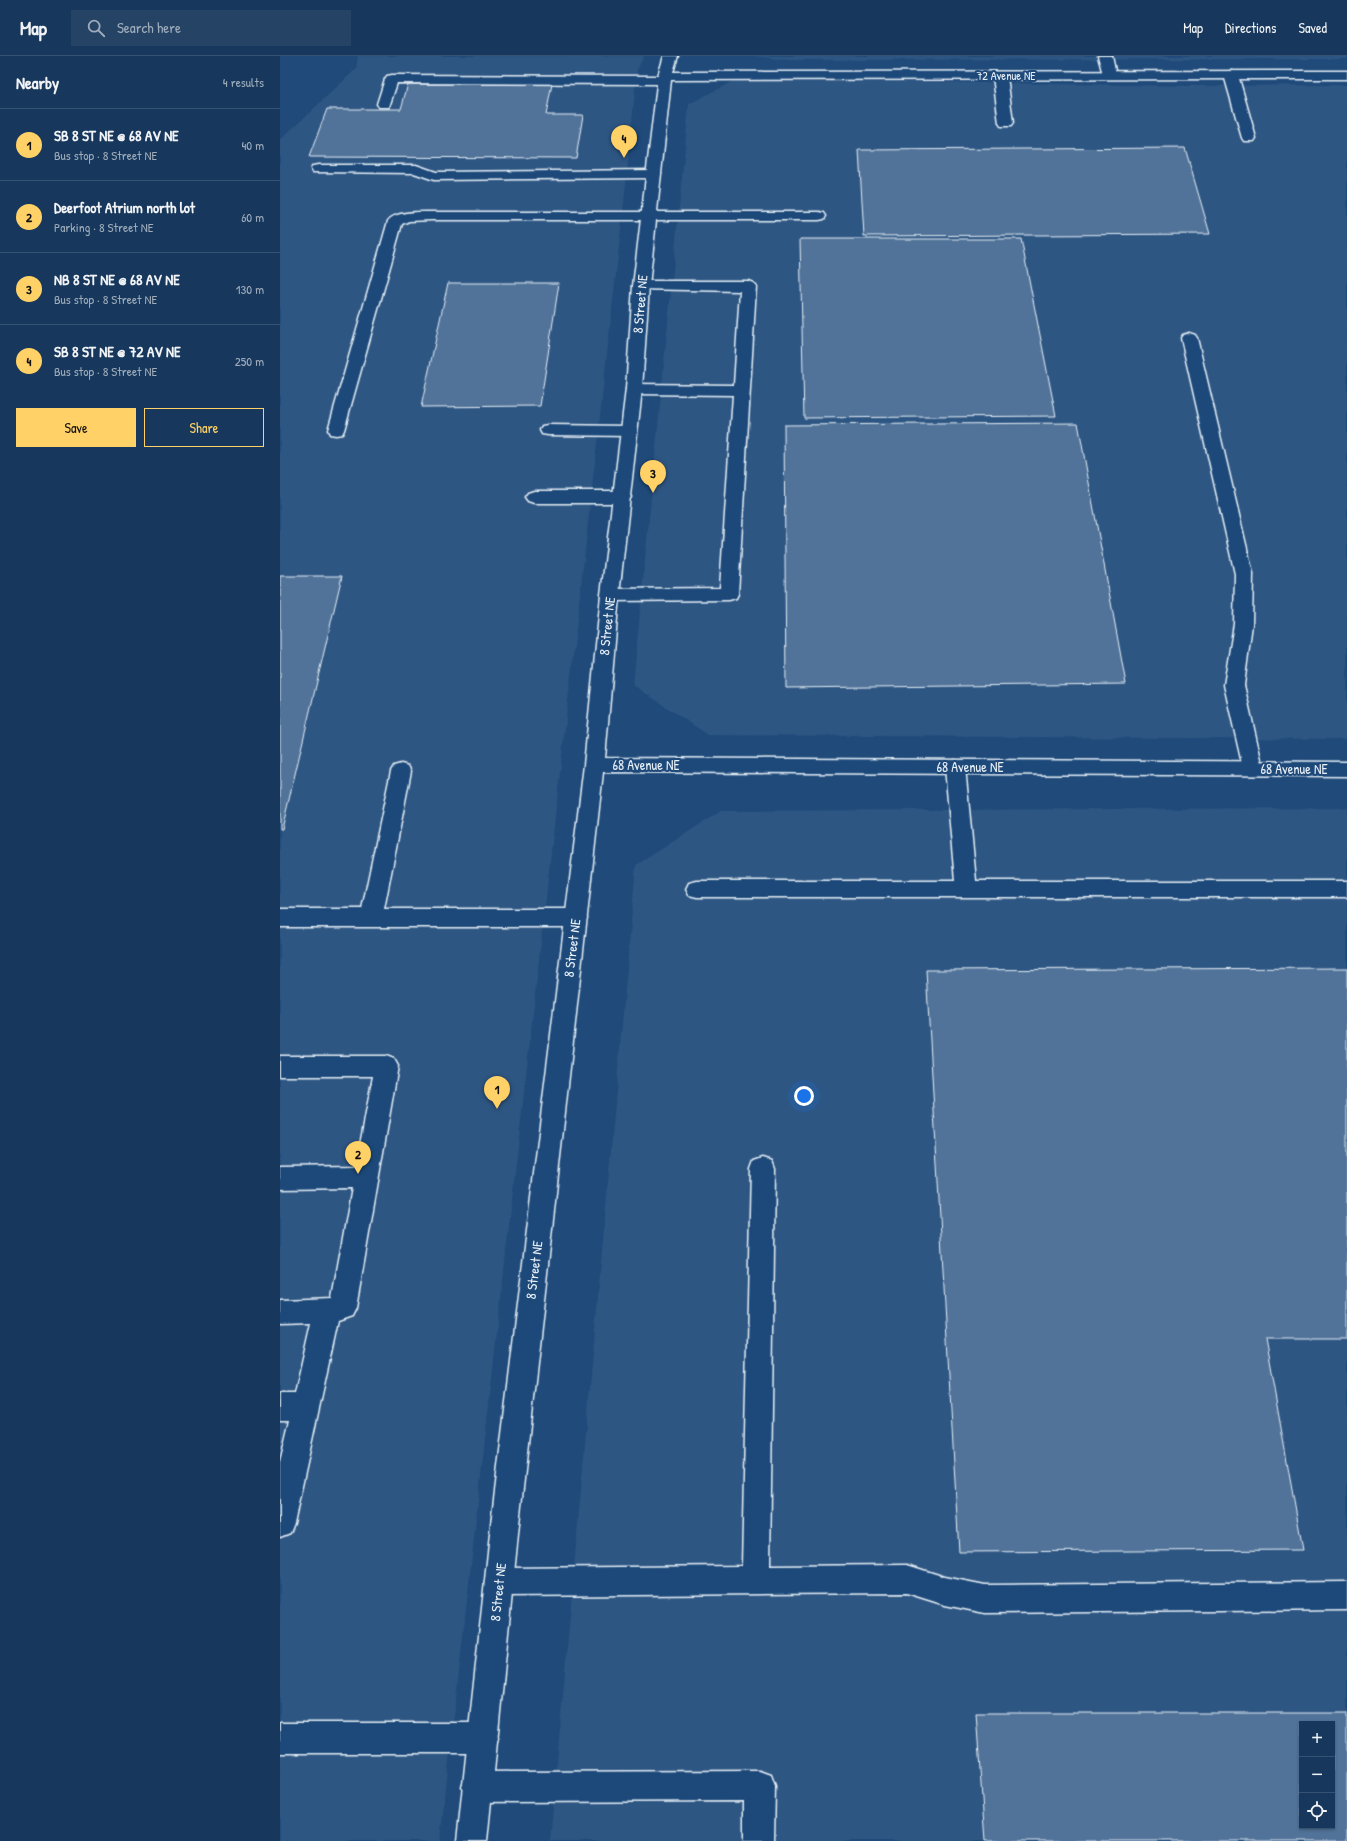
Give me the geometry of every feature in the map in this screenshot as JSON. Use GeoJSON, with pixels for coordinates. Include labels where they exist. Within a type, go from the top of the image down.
{"type":"FeatureCollection","features":[{"type":"Feature","properties":{"kind":"street"},"geometry":{"type":"LineString","coordinates":[[1105,56],[1109,75]]}},
{"type":"Feature","properties":{"kind":"street","name":"72 Avenue NE"},"geometry":{"type":"LineString","coordinates":[[384,104],[392,79],[667,71],[1000,76],[1347,75]]}},
{"type":"Feature","properties":{"kind":"street","name":"8 Street NE"},"geometry":{"type":"LineString","coordinates":[[472,1841],[506,1516],[594,765],[610,595],[634,389],[641,286],[667,71]]}},
{"type":"Feature","properties":{"kind":"street"},"geometry":{"type":"LineString","coordinates":[[1231,75],[1249,138]]}},
{"type":"Feature","properties":{"kind":"street"},"geometry":{"type":"LineString","coordinates":[[1000,76],[1006,123]]}},
{"type":"Feature","properties":{"kind":"street"},"geometry":{"type":"LineString","coordinates":[[318,169],[416,169],[434,176],[654,174]]}},
{"type":"Feature","properties":{"kind":"street"},"geometry":{"type":"LineString","coordinates":[[336,430],[395,221],[407,217],[432,216],[819,216]]}},
{"type":"Feature","properties":{"kind":"street"},"geometry":{"type":"LineString","coordinates":[[610,595],[729,594],[748,286],[641,286]]}},
{"type":"Feature","properties":{"kind":"street"},"geometry":{"type":"LineString","coordinates":[[1189,338],[1244,574],[1243,624],[1234,685],[1253,768]]}},
{"type":"Feature","properties":{"kind":"street"},"geometry":{"type":"LineString","coordinates":[[634,389],[742,390]]}},
{"type":"Feature","properties":{"kind":"street"},"geometry":{"type":"LineString","coordinates":[[548,430],[629,431]]}},
{"type":"Feature","properties":{"kind":"street"},"geometry":{"type":"LineString","coordinates":[[534,497],[622,497]]}},
{"type":"Feature","properties":{"kind":"street","name":"68 Avenue NE"},"geometry":{"type":"LineString","coordinates":[[594,765],[1347,769]]}},
{"type":"Feature","properties":{"kind":"street"},"geometry":{"type":"LineString","coordinates":[[955,767],[966,888]]}},
{"type":"Feature","properties":{"kind":"street"},"geometry":{"type":"LineString","coordinates":[[371,918],[401,771]]}},
{"type":"Feature","properties":{"kind":"street"},"geometry":{"type":"LineString","coordinates":[[697,888],[1347,888]]}},
{"type":"Feature","properties":{"kind":"street"},"geometry":{"type":"LineString","coordinates":[[280,918],[576,918]]}},
{"type":"Feature","properties":{"kind":"street"},"geometry":{"type":"LineString","coordinates":[[280,1066],[386,1066],[343,1308],[280,1312]]}},
{"type":"Feature","properties":{"kind":"street"},"geometry":{"type":"LineString","coordinates":[[756,1580],[763,1169]]}},
{"type":"Feature","properties":{"kind":"street"},"geometry":{"type":"LineString","coordinates":[[280,1178],[366,1177]]}},
{"type":"Feature","properties":{"kind":"street"},"geometry":{"type":"LineString","coordinates":[[280,1523],[327,1310]]}},
{"type":"Feature","properties":{"kind":"street"},"geometry":{"type":"LineString","coordinates":[[280,1407],[306,1407]]}},
{"type":"Feature","properties":{"kind":"street"},"geometry":{"type":"LineString","coordinates":[[499,1582],[908,1579],[945,1591],[985,1600],[1347,1596]]}},
{"type":"Feature","properties":{"kind":"street"},"geometry":{"type":"LineString","coordinates":[[280,1738],[483,1738]]}},
{"type":"Feature","properties":{"kind":"street"},"geometry":{"type":"LineString","coordinates":[[477,1788],[760,1786],[759,1841]]}},
{"type":"Feature","properties":{"kind":"shaded area"},"geometry":{"type":"Polygon","coordinates":[[[358,56],[644,56],[637,70],[624,203],[440,1841],[280,1841],[280,140],[356,69],[358,56]]]}},
{"type":"Feature","properties":{"kind":"shaded area"},"geometry":{"type":"Polygon","coordinates":[[[752,56],[1347,56],[1347,59],[787,60],[752,56]]]}},
{"type":"Feature","properties":{"kind":"shaded area"},"geometry":{"type":"Polygon","coordinates":[[[737,79],[1190,86],[1347,85],[1347,739],[708,735],[633,685],[689,104],[737,79]]]}},
{"type":"Feature","properties":{"kind":"shaded area"},"geometry":{"type":"Polygon","coordinates":[[[1347,808],[1347,1841],[550,1841],[636,865],[721,811],[1347,808]]]}},
{"type":"Feature","properties":{"kind":"building"},"geometry":{"type":"Polygon","coordinates":[[[408,84],[552,84],[546,115],[583,115],[576,158],[309,157],[327,109],[401,109],[408,84]]]}},
{"type":"Feature","properties":{"kind":"building"},"geometry":{"type":"Polygon","coordinates":[[[1185,148],[1210,234],[864,236],[859,150],[1185,148]]]}},
{"type":"Feature","properties":{"kind":"building"},"geometry":{"type":"Polygon","coordinates":[[[800,239],[1021,239],[1056,416],[804,418],[800,239]]]}},
{"type":"Feature","properties":{"kind":"building"},"geometry":{"type":"Polygon","coordinates":[[[448,283],[559,283],[540,406],[421,407],[448,283]]]}},
{"type":"Feature","properties":{"kind":"building"},"geometry":{"type":"Polygon","coordinates":[[[1078,423],[1126,684],[786,688],[784,425],[1078,423]]]}},
{"type":"Feature","properties":{"kind":"building"},"geometry":{"type":"Polygon","coordinates":[[[280,576],[342,576],[282,829],[280,829],[280,576]]]}},
{"type":"Feature","properties":{"kind":"building"},"geometry":{"type":"Polygon","coordinates":[[[1347,968],[1347,1339],[1265,1339],[1303,1550],[959,1552],[926,970],[1347,968]]]}},
{"type":"Feature","properties":{"kind":"building"},"geometry":{"type":"Polygon","coordinates":[[[976,1713],[1347,1713],[1347,1841],[985,1841],[976,1713]]]}},
{"type":"Feature","properties":{"kind":"place","name":"SB 8 ST NE @ 72 AV NE"},"geometry":{"type":"Point","coordinates":[624,158]}},
{"type":"Feature","properties":{"kind":"place","name":"NB 8 ST NE @ 68 AV NE"},"geometry":{"type":"Point","coordinates":[653,493]}},
{"type":"Feature","properties":{"kind":"place","name":"SB 8 ST NE @ 68 AV NE"},"geometry":{"type":"Point","coordinates":[497,1109]}},
{"type":"Feature","properties":{"kind":"place","name":"Deerfoot Atrium north lot"},"geometry":{"type":"Point","coordinates":[358,1174]}}]}
